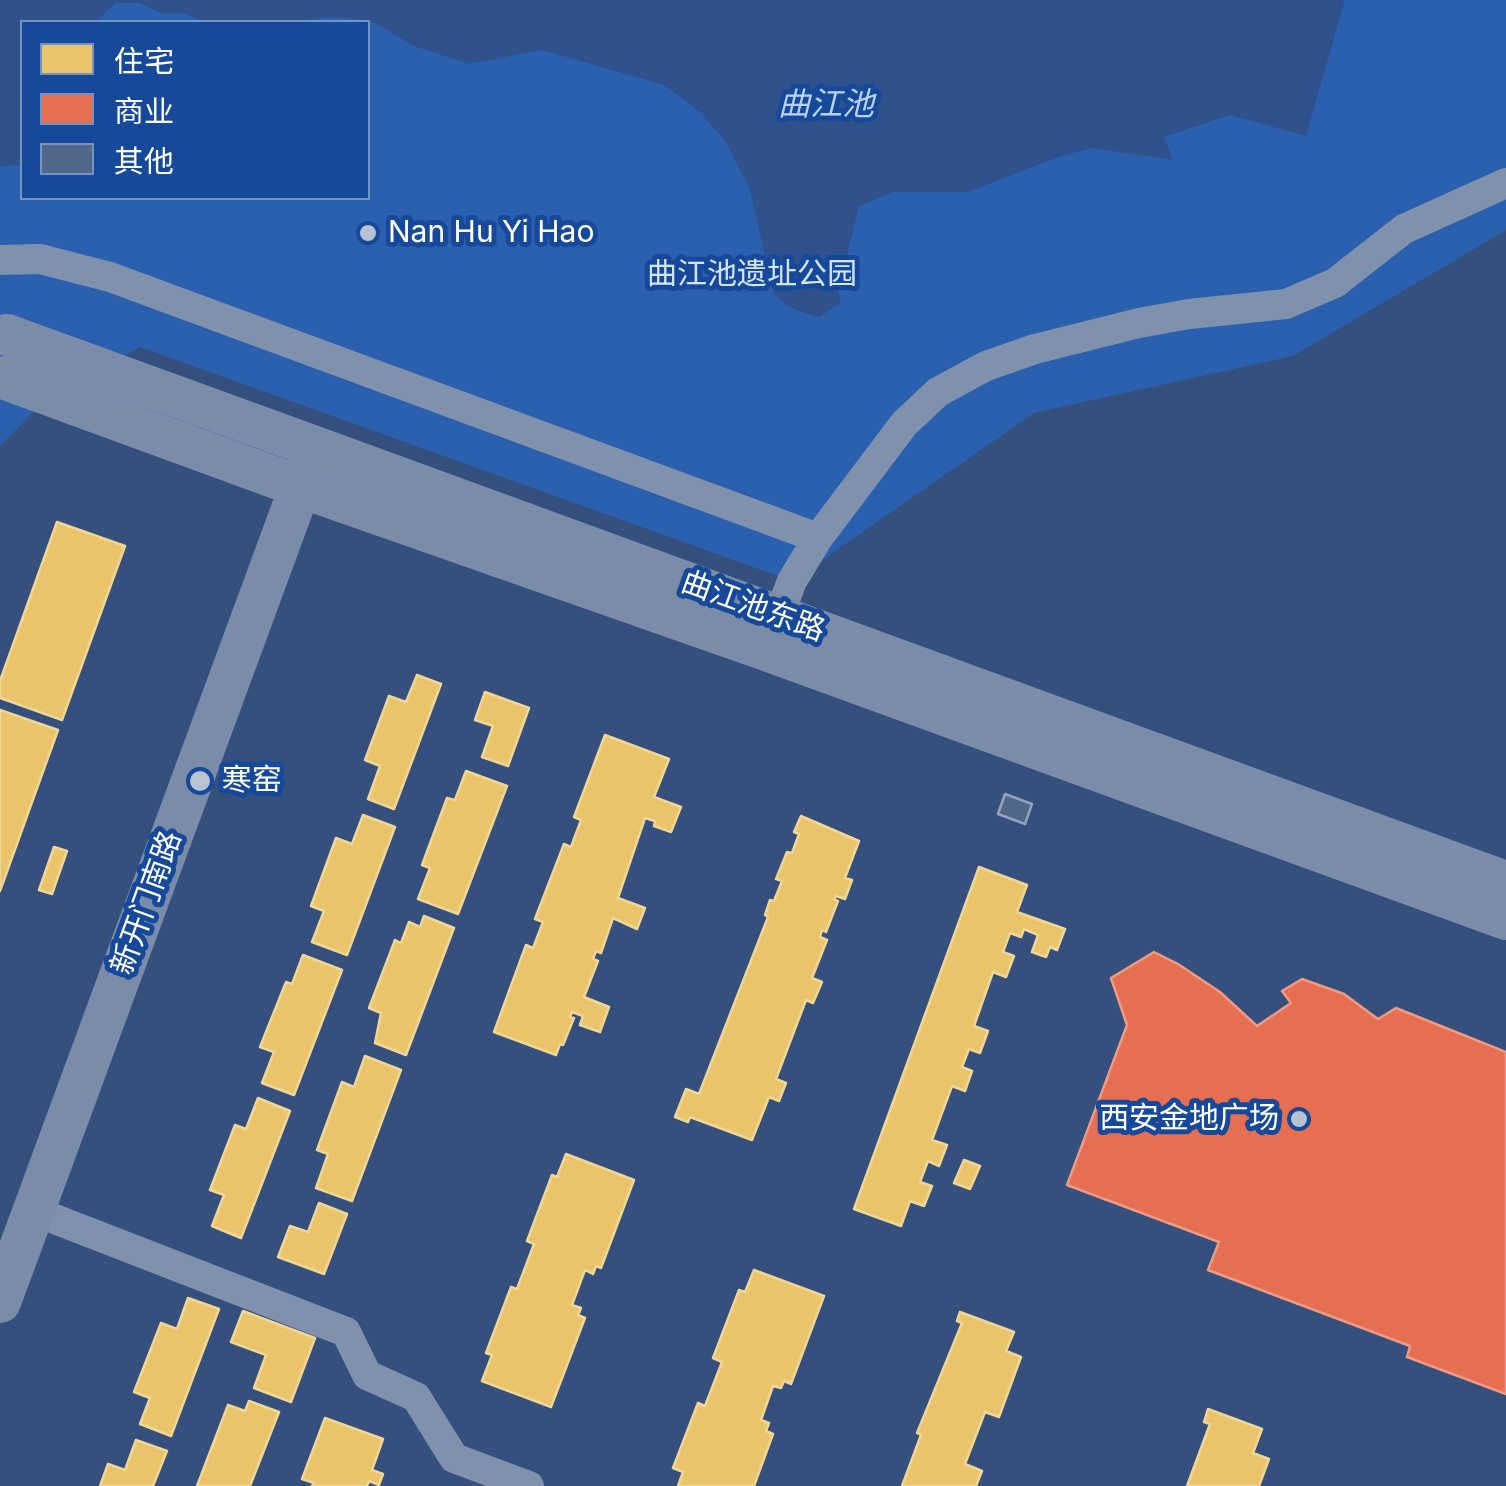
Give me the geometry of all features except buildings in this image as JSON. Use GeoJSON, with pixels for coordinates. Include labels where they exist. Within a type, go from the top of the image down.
{"type":"FeatureCollection","features":[{"type":"Feature","properties":{"kind":"main road","name":"曲江池东路"},"geometry":{"type":"LineString","coordinates":[[0,333],[308,467]]}},
{"type":"Feature","properties":{"kind":"main road","name":"曲江池东路"},"geometry":{"type":"LineString","coordinates":[[0,378],[308,467],[772,633],[1506,882]]}},
{"type":"Feature","properties":{"kind":"main road","name":"新开门南路"},"geometry":{"type":"LineString","coordinates":[[0,1302],[308,467]]}},
{"type":"Feature","properties":{"kind":"main road","name":"曲江池东路"},"geometry":{"type":"LineString","coordinates":[[772,633],[1506,919]]}},
{"type":"Feature","properties":{"kind":"street"},"geometry":{"type":"LineString","coordinates":[[772,633],[792,581],[818,538],[904,424],[938,392],[986,366],[1139,323],[1286,304],[1335,283],[1404,229],[1506,184]]}},
{"type":"Feature","properties":{"kind":"street"},"geometry":{"type":"LineString","coordinates":[[0,260],[40,259],[110,277],[818,538]]}},
{"type":"Feature","properties":{"kind":"street"},"geometry":{"type":"LineString","coordinates":[[34,1211],[346,1332],[367,1375],[416,1396],[454,1458],[529,1486]]}},
{"type":"Feature","properties":{"kind":"green space","name":"曲江池遗址公园"},"geometry":{"type":"Polygon","coordinates":[[[0,0],[1506,0],[1506,230],[1293,356],[1034,413],[792,581],[140,347],[35,410],[0,446],[0,0]]]}},
{"type":"Feature","properties":{"kind":"water","name":"曲江池"},"geometry":{"type":"Polygon","coordinates":[[[0,0],[1345,0],[1306,136],[1230,115],[1164,137],[1173,160],[1092,148],[968,192],[894,192],[859,206],[838,291],[841,302],[820,317],[795,309],[774,294],[749,187],[725,141],[700,112],[664,85],[542,50],[469,64],[414,46],[370,20],[200,20],[184,13],[163,14],[140,3],[115,3],[98,20],[20,20],[20,165],[0,166],[0,0]]]}},
{"type":"Feature","properties":{"kind":"place","name":"Nan Hu Yi Hao"},"geometry":{"type":"Point","coordinates":[368,233]}},
{"type":"Feature","properties":{"kind":"place","name":"寒窑"},"geometry":{"type":"Point","coordinates":[200,781]}},
{"type":"Feature","properties":{"kind":"place","name":"西安金地广场"},"geometry":{"type":"Point","coordinates":[1299,1119]}}]}
